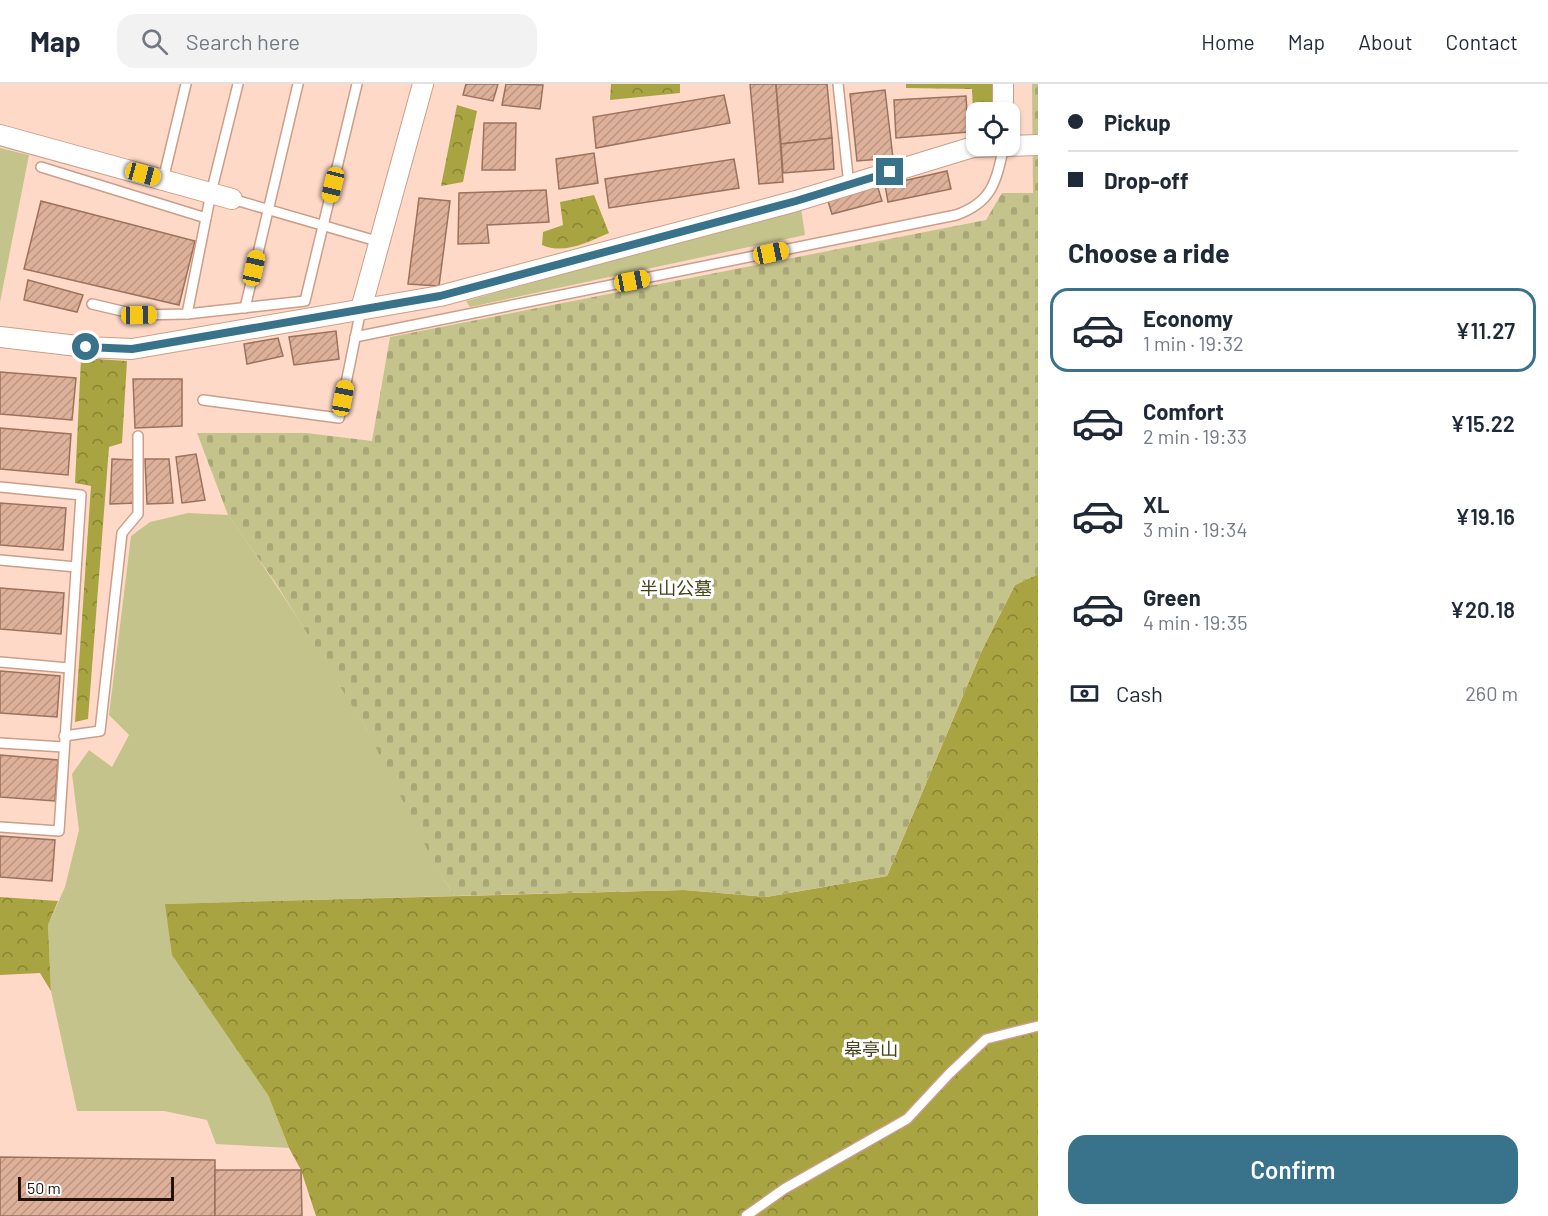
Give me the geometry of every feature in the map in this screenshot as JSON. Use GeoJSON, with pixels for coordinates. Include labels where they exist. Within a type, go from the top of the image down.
{"type":"FeatureCollection","features":[{"type":"Feature","properties":{"kind":"street"},"geometry":{"type":"LineString","coordinates":[[361,309],[423,84]]}},
{"type":"Feature","properties":{"kind":"street"},"geometry":{"type":"LineString","coordinates":[[1003,84],[1003,102]]}},
{"type":"Feature","properties":{"kind":"street"},"geometry":{"type":"LineString","coordinates":[[0,135],[232,199]]}},
{"type":"Feature","properties":{"kind":"street"},"geometry":{"type":"LineString","coordinates":[[1020,146],[1038,146]]}},
{"type":"Feature","properties":{"kind":"street"},"geometry":{"type":"LineString","coordinates":[[0,337],[86,347],[132,349],[440,296],[849,185],[966,149]]}},
{"type":"Feature","properties":{"kind":"lane"},"geometry":{"type":"LineString","coordinates":[[163,180],[186,84]]}},
{"type":"Feature","properties":{"kind":"lane"},"geometry":{"type":"LineString","coordinates":[[187,314],[211,193],[238,84]]}},
{"type":"Feature","properties":{"kind":"lane"},"geometry":{"type":"LineString","coordinates":[[245,308],[298,84]]}},
{"type":"Feature","properties":{"kind":"lane"},"geometry":{"type":"LineString","coordinates":[[92,304],[139,315],[187,314],[305,301],[357,84]]}},
{"type":"Feature","properties":{"kind":"lane"},"geometry":{"type":"LineString","coordinates":[[838,84],[849,185]]}},
{"type":"Feature","properties":{"kind":"lane"},"geometry":{"type":"LineString","coordinates":[[355,337],[956,215],[970,210],[982,201],[996,181],[1002,156]]}},
{"type":"Feature","properties":{"kind":"lane"},"geometry":{"type":"LineString","coordinates":[[40,167],[206,218]]}},
{"type":"Feature","properties":{"kind":"lane"},"geometry":{"type":"LineString","coordinates":[[232,199],[380,242]]}},
{"type":"Feature","properties":{"kind":"lane"},"geometry":{"type":"LineString","coordinates":[[203,400],[339,417],[361,309]]}},
{"type":"Feature","properties":{"kind":"lane"},"geometry":{"type":"LineString","coordinates":[[0,743],[64,742],[100,731],[122,532],[138,514],[138,436]]}},
{"type":"Feature","properties":{"kind":"lane"},"geometry":{"type":"LineString","coordinates":[[0,487],[81,495],[59,831],[0,827]]}},
{"type":"Feature","properties":{"kind":"lane"},"geometry":{"type":"LineString","coordinates":[[0,560],[76,567]]}},
{"type":"Feature","properties":{"kind":"lane"},"geometry":{"type":"LineString","coordinates":[[0,662],[69,668]]}},
{"type":"Feature","properties":{"kind":"lane"},"geometry":{"type":"LineString","coordinates":[[746,1216],[784,1189],[907,1119],[949,1074],[986,1040],[1038,1026]]}},
{"type":"Feature","properties":{"kind":"green space"},"geometry":{"type":"Polygon","coordinates":[[[611,84],[680,84],[680,93],[610,100],[611,84]]]}},
{"type":"Feature","properties":{"kind":"green space"},"geometry":{"type":"Polygon","coordinates":[[[906,84],[992,84],[993,102],[973,102],[972,89],[906,88],[906,84]]]}},
{"type":"Feature","properties":{"kind":"green space","name":"半山公墓"},"geometry":{"type":"Polygon","coordinates":[[[1032,84],[1038,84],[1038,574],[1015,585],[983,648],[887,876],[766,897],[684,890],[454,896],[430,855],[366,728],[277,585],[228,515],[197,433],[306,433],[372,441],[390,337],[986,220],[1002,193],[1033,193],[1032,84]]]}},
{"type":"Feature","properties":{"kind":"green space"},"geometry":{"type":"Polygon","coordinates":[[[457,105],[477,111],[463,182],[441,186],[457,105]]]}},
{"type":"Feature","properties":{"kind":"green space"},"geometry":{"type":"Polygon","coordinates":[[[0,148],[29,155],[0,302],[0,148]]]}},
{"type":"Feature","properties":{"kind":"green space"},"geometry":{"type":"Polygon","coordinates":[[[594,195],[609,233],[567,248],[550,248],[542,245],[543,232],[563,225],[560,202],[594,195]]]}},
{"type":"Feature","properties":{"kind":"green space"},"geometry":{"type":"Polygon","coordinates":[[[801,208],[805,235],[470,307],[466,301],[801,208]]]}},
{"type":"Feature","properties":{"kind":"green space"},"geometry":{"type":"Polygon","coordinates":[[[81,358],[127,361],[122,443],[109,447],[88,719],[75,722],[91,486],[75,483],[81,358]]]}},
{"type":"Feature","properties":{"kind":"green space"},"geometry":{"type":"Polygon","coordinates":[[[188,513],[228,515],[298,619],[365,726],[454,896],[165,904],[268,1095],[289,1148],[216,1144],[207,1120],[164,1111],[77,1111],[51,991],[48,925],[65,887],[79,830],[72,774],[89,750],[112,767],[129,735],[109,715],[131,536],[150,522],[188,513]]]}},
{"type":"Feature","properties":{"kind":"green space","name":"皋亭山"},"geometry":{"type":"Polygon","coordinates":[[[1038,574],[1038,1216],[316,1216],[301,1170],[289,1148],[268,1095],[172,955],[165,904],[684,890],[766,897],[887,876],[983,648],[1015,585],[1038,574]]]}},
{"type":"Feature","properties":{"kind":"green space"},"geometry":{"type":"Polygon","coordinates":[[[0,897],[58,901],[48,925],[51,991],[40,973],[0,975],[0,897]]]}},
{"type":"Feature","properties":{"kind":"building"},"geometry":{"type":"Polygon","coordinates":[[[466,84],[498,84],[493,101],[463,95],[466,84]]]}},
{"type":"Feature","properties":{"kind":"building"},"geometry":{"type":"Polygon","coordinates":[[[506,84],[543,85],[540,109],[502,105],[506,84]]]}},
{"type":"Feature","properties":{"kind":"building"},"geometry":{"type":"Polygon","coordinates":[[[750,84],[776,84],[783,182],[759,184],[750,84]]]}},
{"type":"Feature","properties":{"kind":"building"},"geometry":{"type":"Polygon","coordinates":[[[776,84],[827,84],[832,138],[781,144],[776,84]]]}},
{"type":"Feature","properties":{"kind":"building"},"geometry":{"type":"Polygon","coordinates":[[[885,90],[893,158],[857,161],[850,94],[885,90]]]}},
{"type":"Feature","properties":{"kind":"building"},"geometry":{"type":"Polygon","coordinates":[[[724,95],[730,123],[596,148],[593,117],[724,95]]]}},
{"type":"Feature","properties":{"kind":"building"},"geometry":{"type":"Polygon","coordinates":[[[966,96],[966,132],[896,138],[894,100],[966,96]]]}},
{"type":"Feature","properties":{"kind":"building"},"geometry":{"type":"Polygon","coordinates":[[[484,123],[516,123],[515,170],[482,170],[484,123]]]}},
{"type":"Feature","properties":{"kind":"building"},"geometry":{"type":"Polygon","coordinates":[[[832,138],[834,169],[783,173],[781,144],[832,138]]]}},
{"type":"Feature","properties":{"kind":"building"},"geometry":{"type":"Polygon","coordinates":[[[594,153],[598,183],[559,189],[556,159],[594,153]]]}},
{"type":"Feature","properties":{"kind":"building"},"geometry":{"type":"Polygon","coordinates":[[[734,159],[739,188],[609,208],[605,179],[734,159]]]}},
{"type":"Feature","properties":{"kind":"building"},"geometry":{"type":"Polygon","coordinates":[[[947,171],[951,189],[888,202],[885,185],[947,171]]]}},
{"type":"Feature","properties":{"kind":"building"},"geometry":{"type":"Polygon","coordinates":[[[877,185],[882,201],[832,214],[827,198],[877,185]]]}},
{"type":"Feature","properties":{"kind":"building"},"geometry":{"type":"Polygon","coordinates":[[[546,190],[549,222],[487,225],[489,243],[458,244],[459,193],[546,190]]]}},
{"type":"Feature","properties":{"kind":"building"},"geometry":{"type":"Polygon","coordinates":[[[419,198],[450,201],[439,286],[408,284],[419,198]]]}},
{"type":"Feature","properties":{"kind":"building"},"geometry":{"type":"Polygon","coordinates":[[[41,201],[195,241],[179,305],[24,269],[41,201]]]}},
{"type":"Feature","properties":{"kind":"building"},"geometry":{"type":"Polygon","coordinates":[[[28,280],[83,295],[77,312],[24,300],[28,280]]]}},
{"type":"Feature","properties":{"kind":"building"},"geometry":{"type":"Polygon","coordinates":[[[336,331],[339,359],[294,365],[289,337],[336,331]]]}},
{"type":"Feature","properties":{"kind":"building"},"geometry":{"type":"Polygon","coordinates":[[[278,338],[283,356],[247,364],[244,344],[278,338]]]}},
{"type":"Feature","properties":{"kind":"building"},"geometry":{"type":"Polygon","coordinates":[[[0,372],[76,378],[72,420],[0,414],[0,372]]]}},
{"type":"Feature","properties":{"kind":"building"},"geometry":{"type":"Polygon","coordinates":[[[133,379],[182,379],[182,426],[135,428],[133,379]]]}},
{"type":"Feature","properties":{"kind":"building"},"geometry":{"type":"Polygon","coordinates":[[[0,428],[71,434],[68,475],[0,469],[0,428]]]}},
{"type":"Feature","properties":{"kind":"building"},"geometry":{"type":"Polygon","coordinates":[[[196,454],[205,500],[182,503],[176,457],[196,454]]]}},
{"type":"Feature","properties":{"kind":"building"},"geometry":{"type":"Polygon","coordinates":[[[112,459],[136,460],[137,503],[110,504],[112,459]]]}},
{"type":"Feature","properties":{"kind":"building"},"geometry":{"type":"Polygon","coordinates":[[[145,459],[169,459],[173,503],[147,504],[145,459]]]}},
{"type":"Feature","properties":{"kind":"building"},"geometry":{"type":"Polygon","coordinates":[[[0,503],[66,508],[63,550],[0,545],[0,503]]]}},
{"type":"Feature","properties":{"kind":"building"},"geometry":{"type":"Polygon","coordinates":[[[0,588],[64,593],[61,634],[0,629],[0,588]]]}},
{"type":"Feature","properties":{"kind":"building"},"geometry":{"type":"Polygon","coordinates":[[[0,671],[60,676],[57,717],[0,713],[0,671]]]}},
{"type":"Feature","properties":{"kind":"building"},"geometry":{"type":"Polygon","coordinates":[[[0,755],[58,760],[55,801],[0,797],[0,755]]]}},
{"type":"Feature","properties":{"kind":"building"},"geometry":{"type":"Polygon","coordinates":[[[0,836],[55,840],[52,881],[0,877],[0,836]]]}},
{"type":"Feature","properties":{"kind":"building"},"geometry":{"type":"Polygon","coordinates":[[[0,1157],[215,1160],[215,1216],[0,1216],[0,1157]]]}},
{"type":"Feature","properties":{"kind":"building"},"geometry":{"type":"Polygon","coordinates":[[[215,1170],[301,1170],[302,1216],[215,1216],[215,1170]]]}},
{"type":"Feature","properties":{"kind":"route"},"geometry":{"type":"LineString","coordinates":[[86,347],[132,349],[440,296],[796,201],[890,172]]}}]}
